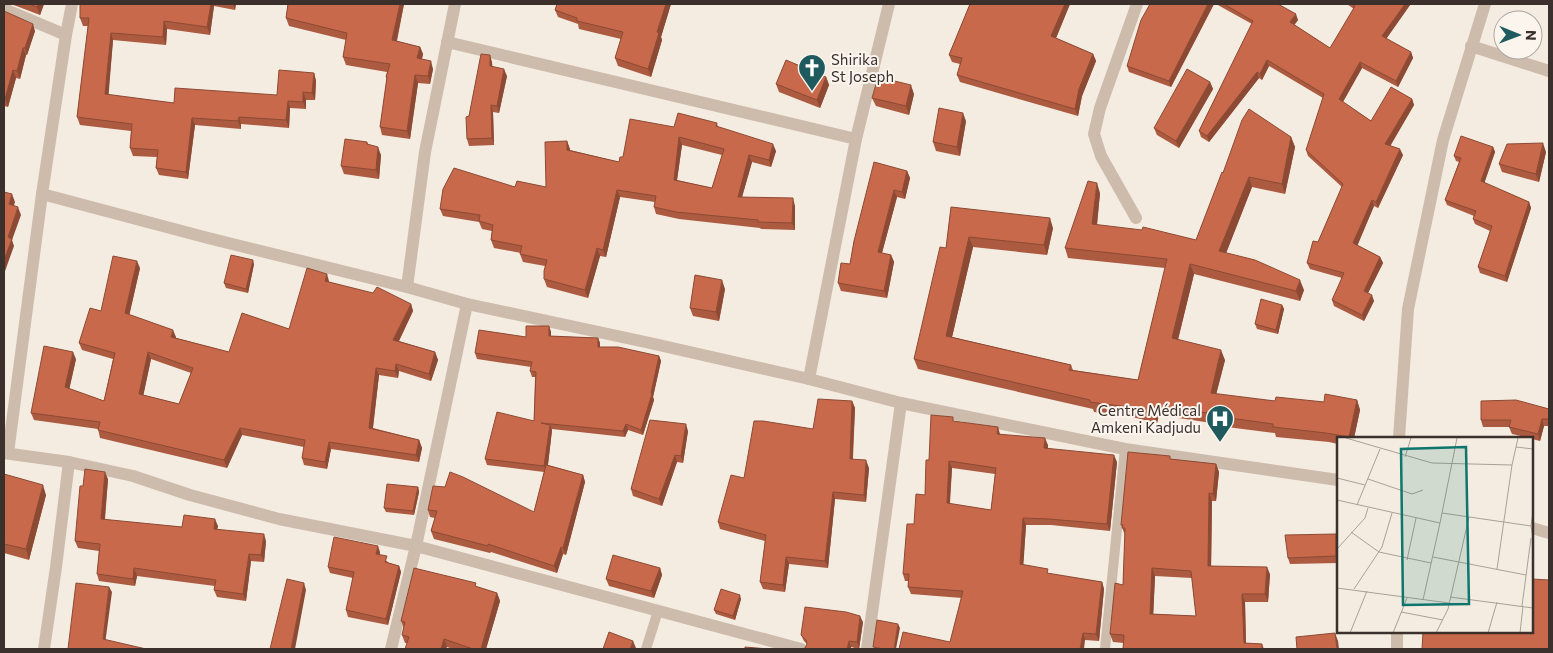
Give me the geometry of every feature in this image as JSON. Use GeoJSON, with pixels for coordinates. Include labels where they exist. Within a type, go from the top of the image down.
{"type":"FeatureCollection","features":[{"type":"Feature","properties":{"kind":"street"},"geometry":{"type":"LineString","coordinates":[[72,4],[42,194],[6,453],[69,462],[133,476],[190,495],[279,519],[416,546],[801,649]]}},
{"type":"Feature","properties":{"kind":"street"},"geometry":{"type":"LineString","coordinates":[[407,288],[425,152],[456,4]]}},
{"type":"Feature","properties":{"kind":"street"},"geometry":{"type":"LineString","coordinates":[[809,379],[856,139],[889,4]]}},
{"type":"Feature","properties":{"kind":"street"},"geometry":{"type":"LineString","coordinates":[[1136,218],[1101,156],[1094,134],[1100,108],[1137,4]]}},
{"type":"Feature","properties":{"kind":"street"},"geometry":{"type":"LineString","coordinates":[[1399,437],[1408,309],[1443,140],[1485,4]]}},
{"type":"Feature","properties":{"kind":"street"},"geometry":{"type":"LineString","coordinates":[[4,9],[66,35]]}},
{"type":"Feature","properties":{"kind":"street"},"geometry":{"type":"LineString","coordinates":[[447,42],[856,139]]}},
{"type":"Feature","properties":{"kind":"street"},"geometry":{"type":"LineString","coordinates":[[1471,46],[1549,71]]}},
{"type":"Feature","properties":{"kind":"street"},"geometry":{"type":"LineString","coordinates":[[42,194],[467,304],[650,343],[901,402],[1125,450],[1337,480]]}},
{"type":"Feature","properties":{"kind":"street"},"geometry":{"type":"LineString","coordinates":[[391,649],[416,546],[467,304]]}},
{"type":"Feature","properties":{"kind":"street"},"geometry":{"type":"LineString","coordinates":[[867,649],[901,402]]}},
{"type":"Feature","properties":{"kind":"street"},"geometry":{"type":"LineString","coordinates":[[44,649],[69,462]]}},
{"type":"Feature","properties":{"kind":"street"},"geometry":{"type":"LineString","coordinates":[[1533,528],[1549,533]]}},
{"type":"Feature","properties":{"kind":"street"},"geometry":{"type":"LineString","coordinates":[[1397,633],[1397,649]]}},
{"type":"Feature","properties":{"kind":"lane"},"geometry":{"type":"LineString","coordinates":[[1105,649],[1125,450]]}},
{"type":"Feature","properties":{"kind":"lane"},"geometry":{"type":"LineString","coordinates":[[646,649],[658,611]]}},
{"type":"Feature","properties":{"kind":"building"},"geometry":{"type":"Polygon","coordinates":[[[80,4],[211,4],[207,27],[164,21],[163,37],[111,33],[105,94],[174,103],[175,88],[277,95],[279,70],[314,73],[312,93],[303,92],[303,102],[288,101],[286,120],[239,117],[238,121],[192,118],[186,172],[156,168],[158,150],[130,148],[132,124],[77,117],[89,18],[80,18],[80,4]]]}},
{"type":"Feature","properties":{"kind":"building"},"geometry":{"type":"Polygon","coordinates":[[[288,4],[400,4],[392,40],[420,47],[417,58],[431,61],[428,76],[415,75],[407,131],[380,127],[386,77],[390,64],[343,57],[347,33],[286,18],[288,4]]]}},
{"type":"Feature","properties":{"kind":"building"},"geometry":{"type":"Polygon","coordinates":[[[557,4],[666,4],[648,69],[615,58],[623,32],[577,21],[577,18],[555,10],[557,4]]]}},
{"type":"Feature","properties":{"kind":"building"},"geometry":{"type":"Polygon","coordinates":[[[970,4],[1065,4],[1051,36],[1093,54],[1079,89],[1075,109],[957,75],[962,58],[949,55],[970,4]]]}},
{"type":"Feature","properties":{"kind":"building"},"geometry":{"type":"Polygon","coordinates":[[[1150,4],[1208,4],[1169,81],[1127,66],[1141,20],[1150,4]]]}},
{"type":"Feature","properties":{"kind":"building"},"geometry":{"type":"Polygon","coordinates":[[[1224,4],[1278,4],[1296,14],[1290,22],[1330,48],[1355,6],[1353,4],[1405,4],[1382,36],[1411,52],[1396,81],[1360,62],[1339,99],[1371,121],[1391,87],[1412,99],[1385,144],[1400,149],[1376,202],[1372,200],[1353,243],[1380,257],[1364,291],[1372,295],[1362,315],[1332,300],[1344,273],[1307,263],[1313,241],[1318,242],[1343,184],[1306,150],[1324,94],[1267,60],[1260,74],[1257,72],[1207,136],[1199,131],[1253,21],[1224,4]]]}},
{"type":"Feature","properties":{"kind":"building"},"geometry":{"type":"Polygon","coordinates":[[[4,11],[33,24],[25,48],[23,48],[17,71],[13,70],[5,99],[4,99],[4,11]]]}},
{"type":"Feature","properties":{"kind":"building"},"geometry":{"type":"Polygon","coordinates":[[[481,54],[490,55],[490,66],[504,69],[497,106],[491,105],[492,138],[467,139],[466,117],[469,116],[481,54]]]}},
{"type":"Feature","properties":{"kind":"building"},"geometry":{"type":"Polygon","coordinates":[[[786,60],[826,77],[817,100],[776,84],[786,60]]]}},
{"type":"Feature","properties":{"kind":"building"},"geometry":{"type":"Polygon","coordinates":[[[1187,69],[1210,82],[1176,141],[1154,128],[1187,69]]]}},
{"type":"Feature","properties":{"kind":"building"},"geometry":{"type":"Polygon","coordinates":[[[878,77],[911,85],[906,106],[872,98],[878,77]]]}},
{"type":"Feature","properties":{"kind":"building"},"geometry":{"type":"Polygon","coordinates":[[[939,108],[963,113],[957,147],[933,142],[939,108]]]}},
{"type":"Feature","properties":{"kind":"building"},"geometry":{"type":"Polygon","coordinates":[[[1249,109],[1291,137],[1282,184],[1249,177],[1219,251],[1255,260],[1300,280],[1296,291],[1190,264],[1172,338],[1221,350],[1211,393],[1275,401],[1276,397],[1324,402],[1325,394],[1357,400],[1349,437],[1273,427],[1273,424],[1215,416],[1215,414],[1155,406],[1153,413],[1128,407],[1090,402],[1090,400],[914,359],[940,247],[946,248],[951,207],[1050,218],[1044,245],[969,237],[946,336],[1071,365],[1069,370],[1138,380],[1167,259],[1065,248],[1088,181],[1097,183],[1092,224],[1142,230],[1143,227],[1196,240],[1242,120],[1249,109]]]}},
{"type":"Feature","properties":{"kind":"building"},"geometry":{"type":"Polygon","coordinates":[[[678,113],[717,123],[716,126],[773,144],[769,160],[749,155],[738,197],[793,198],[792,223],[758,222],[758,220],[676,212],[654,207],[656,196],[617,190],[603,250],[597,248],[585,290],[544,279],[547,260],[520,254],[522,246],[491,240],[493,225],[479,221],[480,215],[440,209],[443,189],[454,168],[515,187],[517,181],[546,187],[545,142],[567,141],[567,150],[619,162],[620,157],[623,157],[630,119],[674,127],[678,113]],[[679,137],[674,180],[712,188],[724,149],[679,137]]]}},
{"type":"Feature","properties":{"kind":"building"},"geometry":{"type":"Polygon","coordinates":[[[1461,136],[1493,147],[1481,181],[1529,202],[1505,276],[1478,267],[1492,226],[1473,219],[1476,211],[1445,200],[1461,158],[1454,156],[1461,136]]]}},
{"type":"Feature","properties":{"kind":"building"},"geometry":{"type":"Polygon","coordinates":[[[345,139],[367,142],[367,144],[378,147],[376,170],[341,166],[345,139]]]}},
{"type":"Feature","properties":{"kind":"building"},"geometry":{"type":"Polygon","coordinates":[[[1543,143],[1536,174],[1499,164],[1507,144],[1543,143]]]}},
{"type":"Feature","properties":{"kind":"building"},"geometry":{"type":"Polygon","coordinates":[[[874,162],[907,171],[902,192],[894,190],[878,252],[891,255],[884,291],[838,283],[841,263],[850,264],[874,162]]]}},
{"type":"Feature","properties":{"kind":"building"},"geometry":{"type":"Polygon","coordinates":[[[4,192],[12,194],[9,204],[18,207],[8,237],[12,239],[4,260],[4,192]]]}},
{"type":"Feature","properties":{"kind":"building"},"geometry":{"type":"Polygon","coordinates":[[[231,255],[253,260],[246,289],[224,283],[231,255]]]}},
{"type":"Feature","properties":{"kind":"building"},"geometry":{"type":"Polygon","coordinates":[[[113,256],[137,261],[125,313],[173,330],[171,337],[229,352],[242,313],[289,329],[307,268],[327,274],[325,281],[373,293],[377,287],[411,304],[393,340],[435,352],[429,374],[396,364],[395,371],[376,368],[369,428],[419,440],[416,455],[329,442],[325,462],[302,458],[305,440],[240,428],[224,460],[98,430],[100,422],[31,413],[44,346],[73,352],[65,387],[104,401],[115,353],[79,343],[90,308],[101,311],[113,256]],[[148,352],[139,394],[179,404],[193,368],[148,352]]]}},
{"type":"Feature","properties":{"kind":"building"},"geometry":{"type":"Polygon","coordinates":[[[695,275],[722,280],[716,312],[690,308],[695,275]]]}},
{"type":"Feature","properties":{"kind":"building"},"geometry":{"type":"Polygon","coordinates":[[[1261,299],[1282,305],[1276,330],[1255,324],[1261,299]]]}},
{"type":"Feature","properties":{"kind":"building"},"geometry":{"type":"Polygon","coordinates":[[[526,326],[549,326],[549,336],[598,338],[598,347],[618,347],[659,356],[652,394],[641,430],[626,424],[623,431],[541,423],[550,425],[544,466],[485,459],[497,412],[534,421],[536,372],[530,371],[532,362],[475,353],[479,330],[526,337],[526,326]]]}},
{"type":"Feature","properties":{"kind":"building"},"geometry":{"type":"Polygon","coordinates":[[[818,399],[852,401],[850,459],[866,460],[864,495],[833,492],[825,561],[786,557],[783,585],[760,582],[766,535],[718,522],[731,475],[744,478],[754,421],[813,429],[818,399]]]}},
{"type":"Feature","properties":{"kind":"building"},"geometry":{"type":"Polygon","coordinates":[[[1516,400],[1549,409],[1549,419],[1542,419],[1538,434],[1509,427],[1511,420],[1481,420],[1481,401],[1516,400]]]}},
{"type":"Feature","properties":{"kind":"building"},"geometry":{"type":"Polygon","coordinates":[[[931,415],[953,417],[953,421],[998,427],[997,434],[1045,438],[1044,448],[1114,455],[1107,524],[1023,518],[1020,564],[1048,569],[1047,573],[1102,582],[1096,634],[1083,633],[1080,649],[899,649],[903,632],[950,642],[963,591],[908,587],[909,574],[903,574],[907,524],[914,524],[916,494],[925,495],[926,460],[929,460],[931,415]],[[949,461],[947,503],[991,510],[996,468],[949,461]]]}},
{"type":"Feature","properties":{"kind":"building"},"geometry":{"type":"Polygon","coordinates":[[[650,420],[686,424],[681,456],[675,455],[659,499],[631,489],[650,420]]]}},
{"type":"Feature","properties":{"kind":"building"},"geometry":{"type":"Polygon","coordinates":[[[1128,452],[1170,456],[1170,459],[1216,464],[1213,494],[1209,493],[1208,566],[1267,567],[1265,594],[1242,594],[1244,643],[1262,644],[1262,649],[1123,649],[1124,635],[1110,634],[1115,583],[1123,585],[1125,528],[1122,528],[1123,525],[1121,525],[1128,452]],[[1152,568],[1150,614],[1196,616],[1191,571],[1152,568]]]}},
{"type":"Feature","properties":{"kind":"building"},"geometry":{"type":"Polygon","coordinates":[[[546,465],[583,475],[563,548],[561,547],[554,566],[488,544],[488,546],[431,531],[437,511],[428,510],[433,486],[445,487],[450,472],[534,512],[546,465]]]}},
{"type":"Feature","properties":{"kind":"building"},"geometry":{"type":"Polygon","coordinates":[[[85,469],[105,472],[101,519],[182,527],[184,515],[215,519],[214,529],[264,534],[261,555],[249,554],[243,594],[214,590],[216,580],[134,568],[133,579],[97,574],[100,544],[75,541],[80,486],[83,486],[85,469]]]}},
{"type":"Feature","properties":{"kind":"building"},"geometry":{"type":"Polygon","coordinates":[[[4,474],[43,485],[26,549],[4,544],[4,474]]]}},
{"type":"Feature","properties":{"kind":"building"},"geometry":{"type":"Polygon","coordinates":[[[387,484],[418,487],[413,511],[384,508],[387,484]]]}},
{"type":"Feature","properties":{"kind":"building"},"geometry":{"type":"Polygon","coordinates":[[[1336,534],[1336,556],[1288,558],[1285,535],[1336,534]]]}},
{"type":"Feature","properties":{"kind":"building"},"geometry":{"type":"Polygon","coordinates":[[[334,537],[378,546],[376,554],[387,556],[385,562],[399,566],[386,619],[346,610],[354,572],[328,567],[334,537]]]}},
{"type":"Feature","properties":{"kind":"building"},"geometry":{"type":"Polygon","coordinates":[[[613,555],[660,568],[651,591],[606,579],[613,555]]]}},
{"type":"Feature","properties":{"kind":"building"},"geometry":{"type":"Polygon","coordinates":[[[414,568],[476,583],[475,586],[497,593],[481,649],[473,649],[444,639],[441,649],[405,649],[409,637],[402,635],[405,622],[401,621],[414,568]]]}},
{"type":"Feature","properties":{"kind":"building"},"geometry":{"type":"Polygon","coordinates":[[[287,579],[304,583],[291,649],[270,649],[287,579]]]}},
{"type":"Feature","properties":{"kind":"building"},"geometry":{"type":"Polygon","coordinates":[[[1533,579],[1549,580],[1549,649],[1422,649],[1423,633],[1533,633],[1533,579]]]}},
{"type":"Feature","properties":{"kind":"building"},"geometry":{"type":"Polygon","coordinates":[[[76,583],[109,587],[103,639],[146,649],[68,649],[76,583]]]}},
{"type":"Feature","properties":{"kind":"building"},"geometry":{"type":"Polygon","coordinates":[[[721,589],[740,595],[733,616],[714,610],[721,589]]]}},
{"type":"Feature","properties":{"kind":"building"},"geometry":{"type":"Polygon","coordinates":[[[805,607],[846,612],[860,616],[857,642],[849,641],[847,649],[803,649],[807,644],[801,635],[805,607]]]}},
{"type":"Feature","properties":{"kind":"building"},"geometry":{"type":"Polygon","coordinates":[[[877,620],[898,624],[894,649],[873,647],[877,620]]]}},
{"type":"Feature","properties":{"kind":"building"},"geometry":{"type":"Polygon","coordinates":[[[609,632],[633,641],[630,649],[603,649],[609,632]]]}},
{"type":"Feature","properties":{"kind":"building"},"geometry":{"type":"Polygon","coordinates":[[[1335,633],[1337,649],[1297,649],[1296,637],[1335,633]]]}},
{"type":"Feature","properties":{"kind":"building"},"geometry":{"type":"Polygon","coordinates":[[[745,647],[768,649],[745,649],[745,647]]]}},
{"type":"Feature","properties":{"kind":"place","name":"Shirika St Joseph"},"geometry":{"type":"Point","coordinates":[812,92]}},
{"type":"Feature","properties":{"kind":"place","name":"Centre Médical Amkeni Kadjudu"},"geometry":{"type":"Point","coordinates":[1220,443]}}]}
